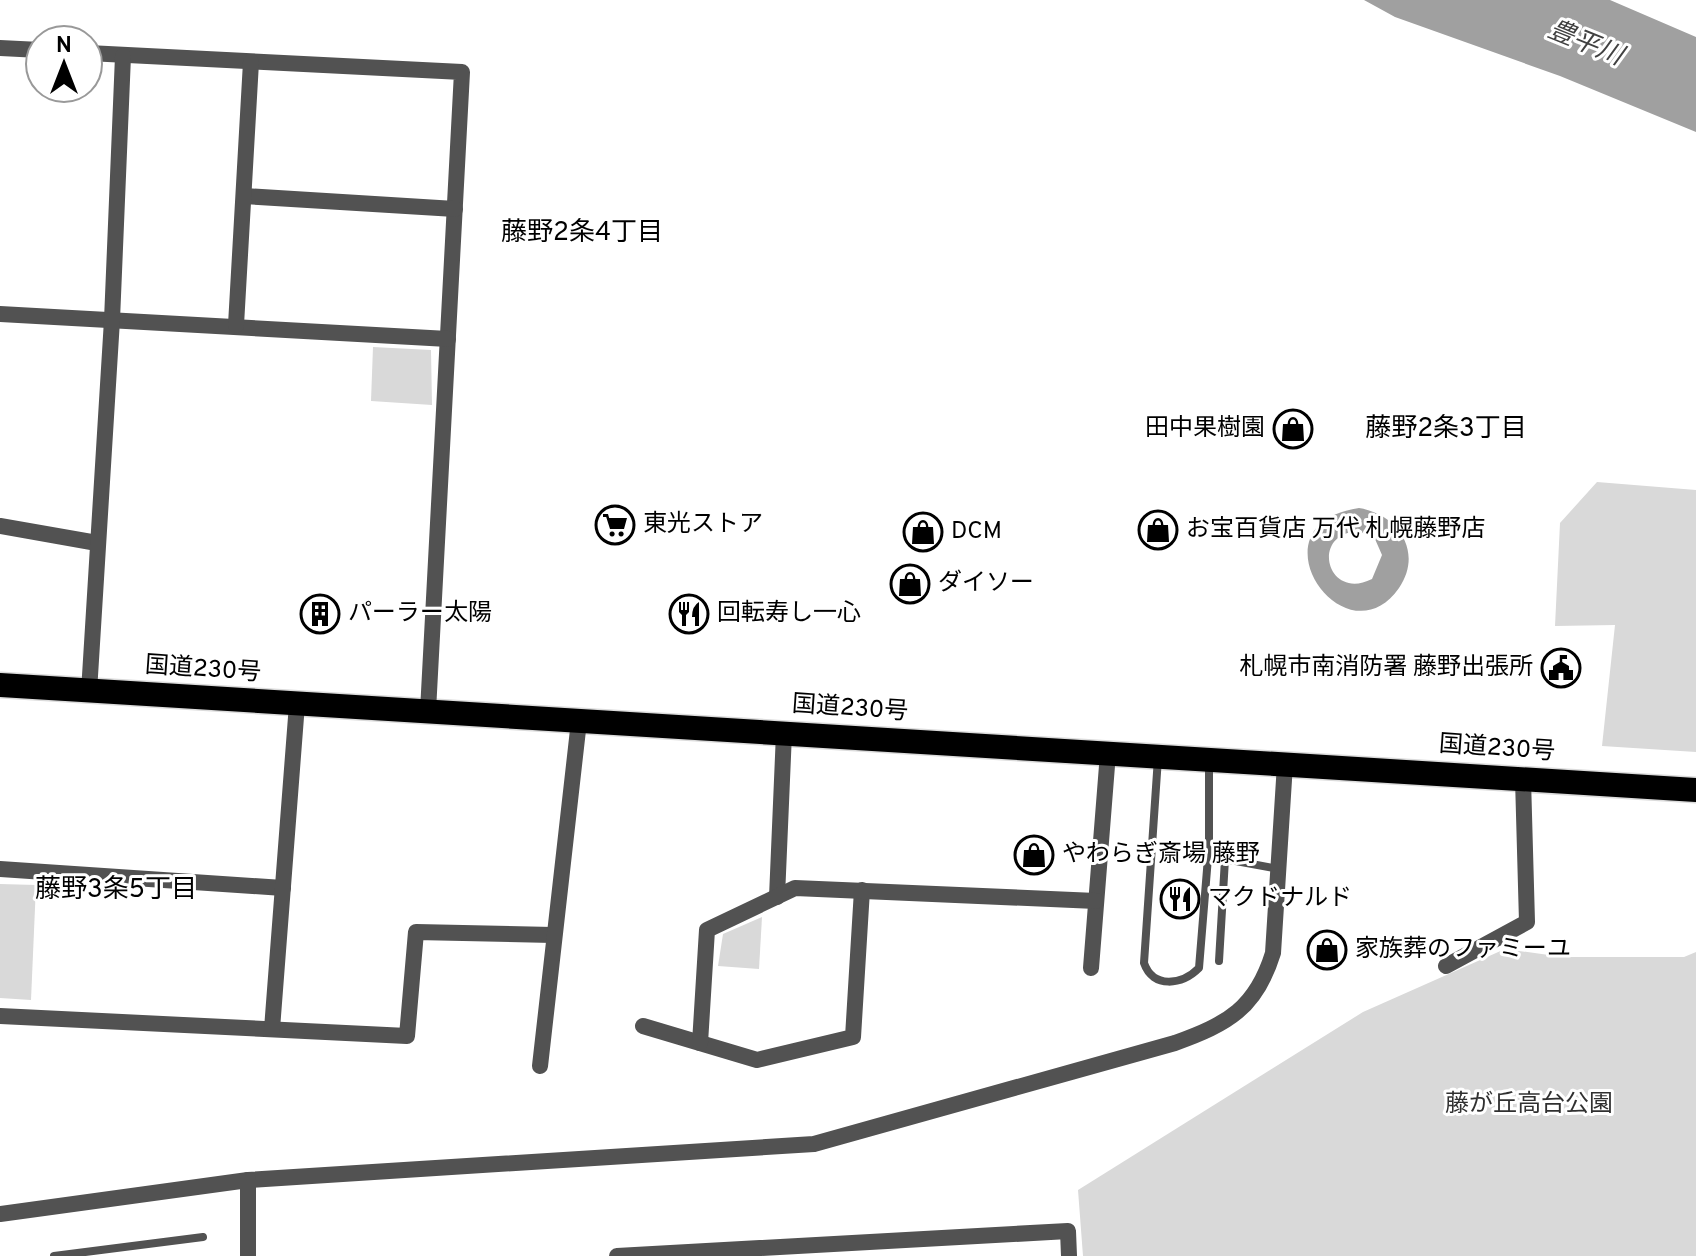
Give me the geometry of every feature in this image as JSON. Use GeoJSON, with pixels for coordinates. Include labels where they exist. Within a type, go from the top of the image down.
{"type":"FeatureCollection","features":[{"type":"Feature","properties":{"kind":"highway","name":"国道230号"},"geometry":{"type":"LineString","coordinates":[[0,685],[1696,790]]}},
{"type":"Feature","properties":{"kind":"street"},"geometry":{"type":"LineString","coordinates":[[0,48],[24,49]]}},
{"type":"Feature","properties":{"kind":"street"},"geometry":{"type":"LineString","coordinates":[[104,54],[462,72],[428,711]]}},
{"type":"Feature","properties":{"kind":"street"},"geometry":{"type":"LineString","coordinates":[[89,692],[112,320],[123,56]]}},
{"type":"Feature","properties":{"kind":"street"},"geometry":{"type":"LineString","coordinates":[[236,325],[251,62]]}},
{"type":"Feature","properties":{"kind":"street"},"geometry":{"type":"LineString","coordinates":[[244,196],[455,209]]}},
{"type":"Feature","properties":{"kind":"street"},"geometry":{"type":"LineString","coordinates":[[0,314],[448,339]]}},
{"type":"Feature","properties":{"kind":"street"},"geometry":{"type":"LineString","coordinates":[[0,526],[97,543]]}},
{"type":"Feature","properties":{"kind":"street"},"geometry":{"type":"LineString","coordinates":[[272,1029],[297,704]]}},
{"type":"Feature","properties":{"kind":"street"},"geometry":{"type":"LineString","coordinates":[[540,1066],[579,721]]}},
{"type":"Feature","properties":{"kind":"street"},"geometry":{"type":"LineString","coordinates":[[777,897],[784,733]]}},
{"type":"Feature","properties":{"kind":"street"},"geometry":{"type":"LineString","coordinates":[[1091,968],[1108,753]]}},
{"type":"Feature","properties":{"kind":"street"},"geometry":{"type":"LineString","coordinates":[[0,1214],[248,1180],[814,1144],[1175,1043],[1206,1032],[1231,1017],[1249,1002],[1264,980],[1273,953],[1285,764]]}},
{"type":"Feature","properties":{"kind":"street"},"geometry":{"type":"LineString","coordinates":[[1446,966],[1527,922],[1523,779]]}},
{"type":"Feature","properties":{"kind":"street"},"geometry":{"type":"LineString","coordinates":[[0,869],[283,888]]}},
{"type":"Feature","properties":{"kind":"street"},"geometry":{"type":"LineString","coordinates":[[700,1043],[707,930],[795,888],[1096,901]]}},
{"type":"Feature","properties":{"kind":"street"},"geometry":{"type":"LineString","coordinates":[[643,1026],[757,1060],[853,1037],[862,890]]}},
{"type":"Feature","properties":{"kind":"street"},"geometry":{"type":"LineString","coordinates":[[0,1016],[407,1036],[416,932],[553,935]]}},
{"type":"Feature","properties":{"kind":"street"},"geometry":{"type":"LineString","coordinates":[[248,1180],[248,1256]]}},
{"type":"Feature","properties":{"kind":"street"},"geometry":{"type":"LineString","coordinates":[[617,1256],[1068,1231],[1069,1256]]}},
{"type":"Feature","properties":{"kind":"lane"},"geometry":{"type":"LineString","coordinates":[[1158,756],[1144,963],[1148,974],[1158,981],[1191,977],[1199,968],[1209,845],[1209,759]]}},
{"type":"Feature","properties":{"kind":"lane"},"geometry":{"type":"LineString","coordinates":[[1209,845],[1225,859],[1279,869]]}},
{"type":"Feature","properties":{"kind":"lane"},"geometry":{"type":"LineString","coordinates":[[1219,961],[1225,859]]}},
{"type":"Feature","properties":{"kind":"lane"},"geometry":{"type":"LineString","coordinates":[[54,1256],[203,1237]]}},
{"type":"Feature","properties":{"kind":"green space"},"geometry":{"type":"Polygon","coordinates":[[[373,347],[431,350],[432,405],[371,401],[373,347]]]}},
{"type":"Feature","properties":{"kind":"green space"},"geometry":{"type":"Polygon","coordinates":[[[1597,482],[1696,490],[1696,752],[1602,746],[1615,625],[1555,626],[1560,523],[1597,482]]]}},
{"type":"Feature","properties":{"kind":"green space"},"geometry":{"type":"Polygon","coordinates":[[[0,884],[36,885],[31,1000],[0,998],[0,884]]]}},
{"type":"Feature","properties":{"kind":"green space"},"geometry":{"type":"Polygon","coordinates":[[[762,917],[759,969],[718,966],[723,934],[762,917]]]}},
{"type":"Feature","properties":{"kind":"green space","name":"藤が丘高台公園"},"geometry":{"type":"Polygon","coordinates":[[[1505,949],[1563,957],[1684,957],[1696,952],[1696,1256],[1083,1256],[1078,1190],[1363,1012],[1505,949]]]}},
{"type":"Feature","properties":{"kind":"water","name":"豊平川"},"geometry":{"type":"Polygon","coordinates":[[[1364,0],[1610,0],[1696,37],[1696,132],[1560,76],[1395,17],[1364,0]]]}},
{"type":"Feature","properties":{"kind":"water"},"geometry":{"type":"Polygon","coordinates":[[[1359,508],[1385,518],[1403,536],[1409,561],[1406,574],[1399,588],[1377,607],[1354,610],[1333,601],[1317,583],[1308,561],[1310,538],[1326,519],[1359,508]],[[1359,531],[1343,535],[1329,553],[1335,574],[1344,581],[1356,584],[1372,579],[1382,555],[1375,539],[1359,531]]]}},
{"type":"Feature","properties":{"kind":"place","name":"田中果樹園"},"geometry":{"type":"Point","coordinates":[1293,429]}},
{"type":"Feature","properties":{"kind":"place","name":"東光ストア"},"geometry":{"type":"Point","coordinates":[615,525]}},
{"type":"Feature","properties":{"kind":"place","name":"お宝百貨店 万代 札幌藤野店"},"geometry":{"type":"Point","coordinates":[1158,530]}},
{"type":"Feature","properties":{"kind":"place","name":"DCM"},"geometry":{"type":"Point","coordinates":[923,532]}},
{"type":"Feature","properties":{"kind":"place","name":"ダイソー"},"geometry":{"type":"Point","coordinates":[910,584]}},
{"type":"Feature","properties":{"kind":"place","name":"パーラー太陽"},"geometry":{"type":"Point","coordinates":[320,614]}},
{"type":"Feature","properties":{"kind":"place","name":"回転寿し一心"},"geometry":{"type":"Point","coordinates":[689,614]}},
{"type":"Feature","properties":{"kind":"place","name":"札幌市南消防署 藤野出張所"},"geometry":{"type":"Point","coordinates":[1561,668]}},
{"type":"Feature","properties":{"kind":"place","name":"やわらぎ斎場 藤野"},"geometry":{"type":"Point","coordinates":[1034,855]}},
{"type":"Feature","properties":{"kind":"place","name":"マクドナルド"},"geometry":{"type":"Point","coordinates":[1180,899]}},
{"type":"Feature","properties":{"kind":"place","name":"家族葬のファミーユ"},"geometry":{"type":"Point","coordinates":[1327,950]}},
{"type":"Feature","properties":{"kind":"district","name":"藤野2条4丁目"},"geometry":{"type":"Point","coordinates":[582,233]}},
{"type":"Feature","properties":{"kind":"district","name":"藤野2条3丁目"},"geometry":{"type":"Point","coordinates":[1446,429]}},
{"type":"Feature","properties":{"kind":"district","name":"藤野3条5丁目"},"geometry":{"type":"Point","coordinates":[116,890]}}]}
